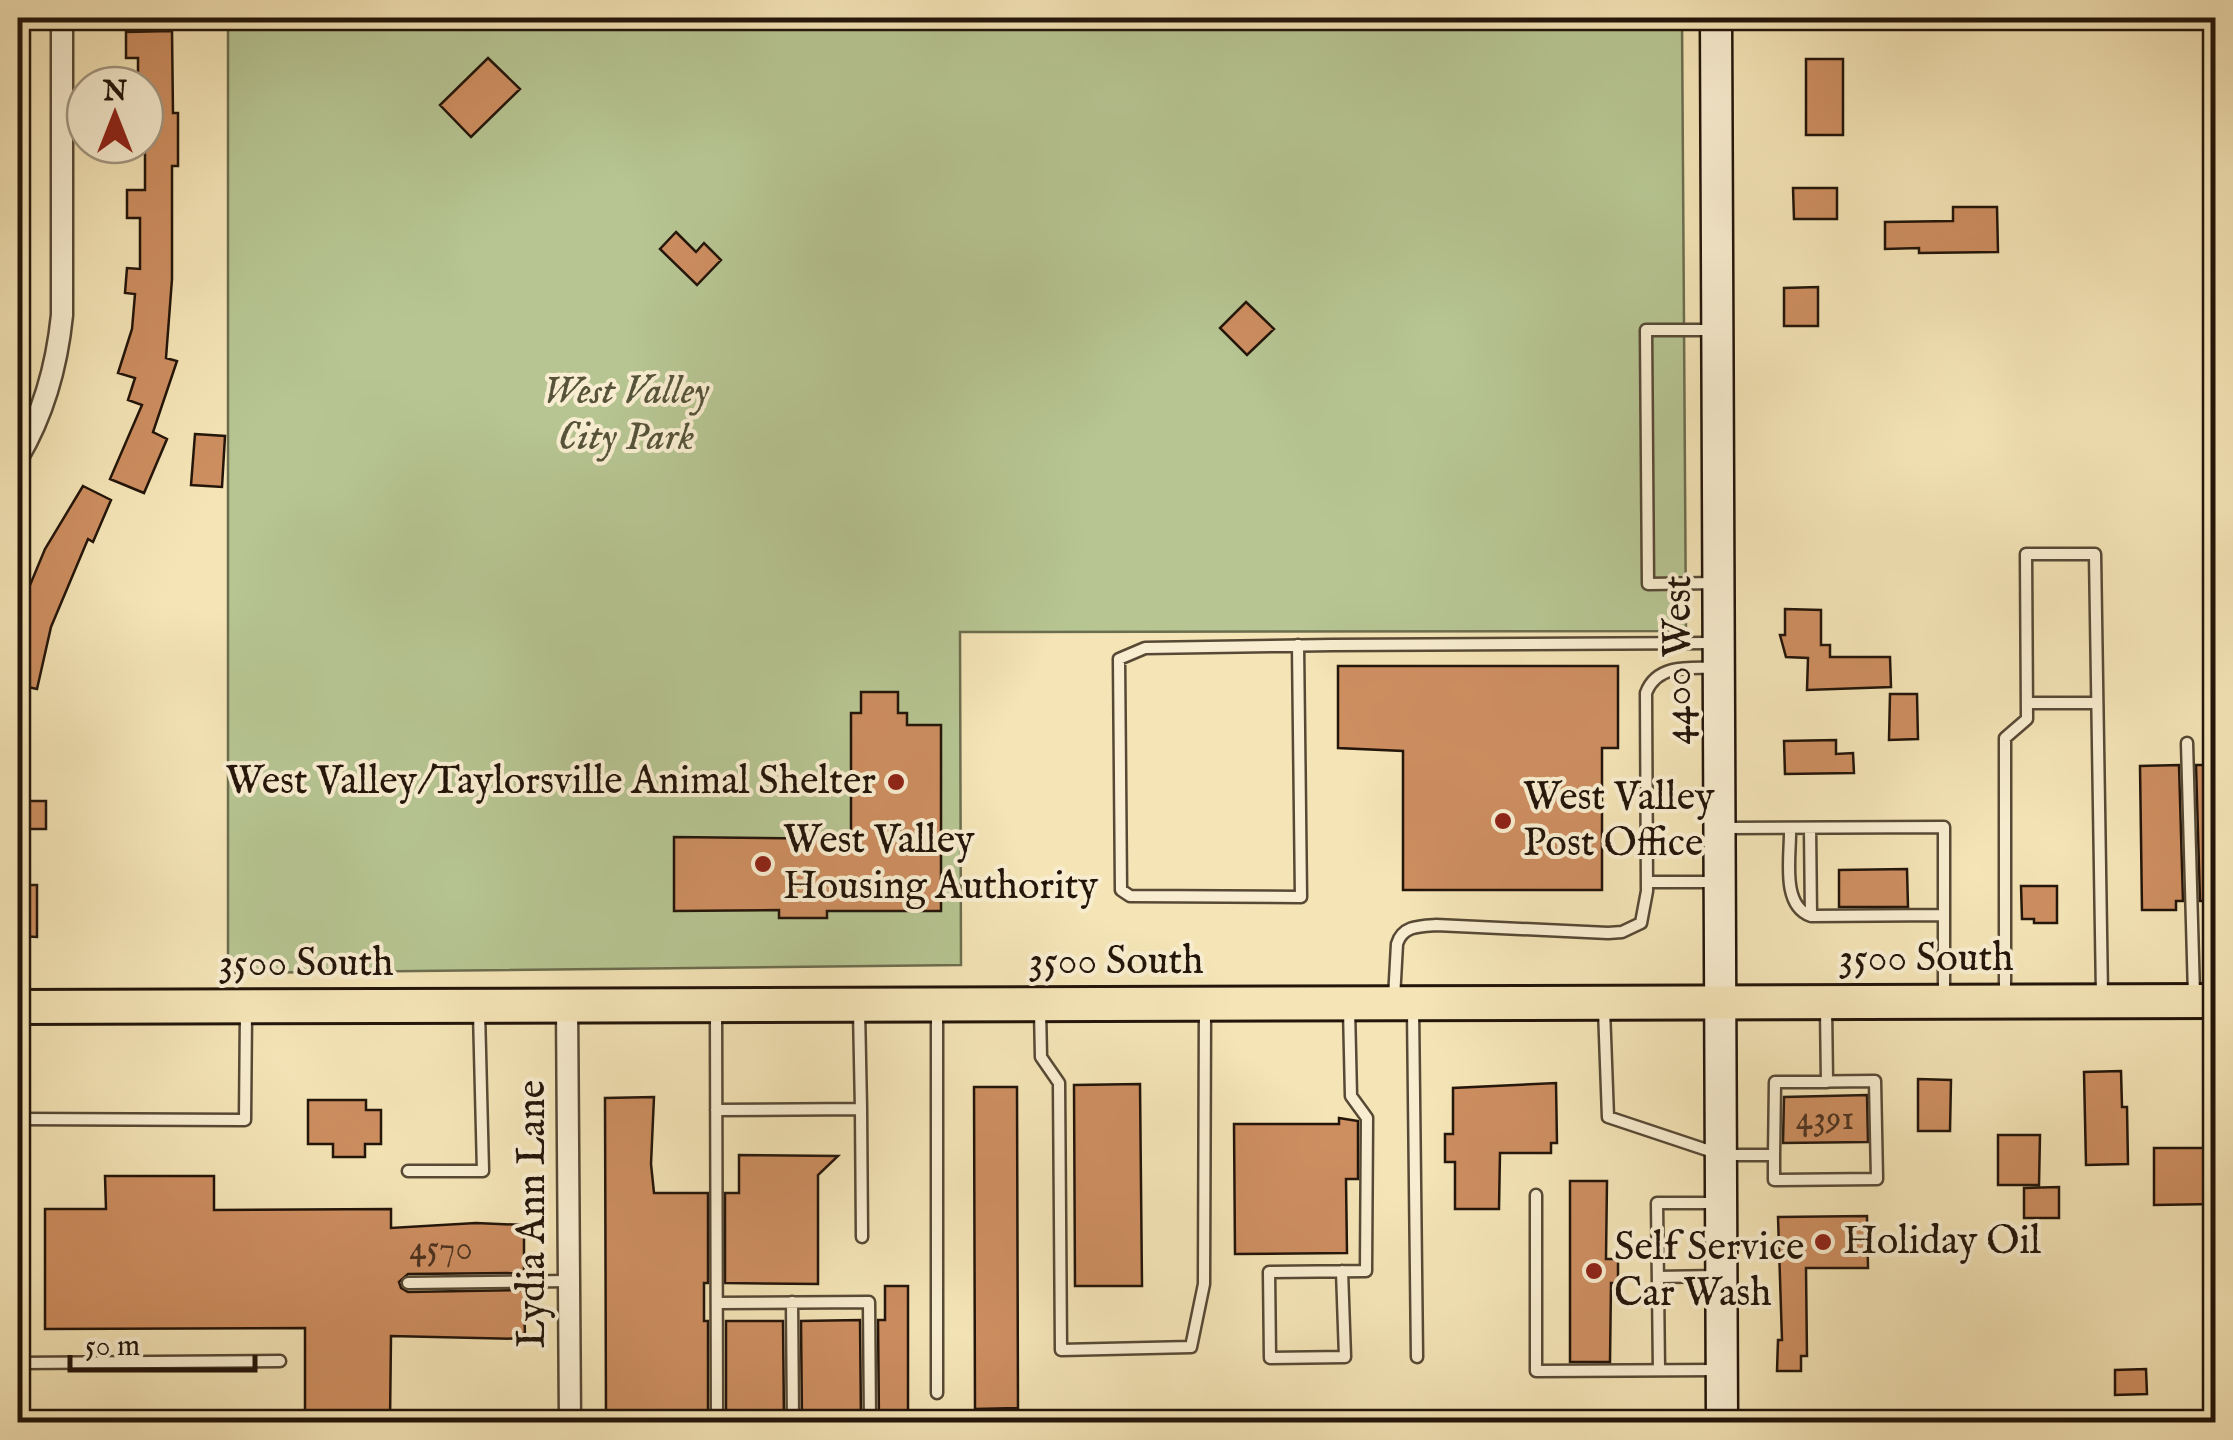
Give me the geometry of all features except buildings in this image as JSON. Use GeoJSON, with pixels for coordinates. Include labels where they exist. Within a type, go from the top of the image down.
{"type":"FeatureCollection","features":[{"type":"Feature","properties":{"kind":"main road","name":"3500 South"},"geometry":{"type":"LineString","coordinates":[[18,1007],[2205,1001]]}},
{"type":"Feature","properties":{"kind":"street"},"geometry":{"type":"LineString","coordinates":[[18,457],[46,396],[61,328],[62,18]]}},
{"type":"Feature","properties":{"kind":"street","name":"4400 West"},"geometry":{"type":"LineString","coordinates":[[1716,18],[1722,1422]]}},
{"type":"Feature","properties":{"kind":"street","name":"Lydia Ann Lane"},"geometry":{"type":"LineString","coordinates":[[568,1006],[570,1422]]}},
{"type":"Feature","properties":{"kind":"lane"},"geometry":{"type":"LineString","coordinates":[[1717,330],[1646,330],[1648,584],[1719,583]]}},
{"type":"Feature","properties":{"kind":"lane"},"geometry":{"type":"LineString","coordinates":[[2005,1002],[2005,738],[2027,719],[2026,554],[2095,554],[2102,1001]]}},
{"type":"Feature","properties":{"kind":"lane"},"geometry":{"type":"LineString","coordinates":[[1298,645],[1301,897],[1130,896],[1121,890],[1118,659],[1145,648],[1298,645],[1719,656]]}},
{"type":"Feature","properties":{"kind":"lane"},"geometry":{"type":"LineString","coordinates":[[1418,1357],[1404,1003],[1397,944],[1404,931],[1436,925],[1622,932],[1641,923],[1646,882],[1648,686],[1672,670],[1719,656]]}},
{"type":"Feature","properties":{"kind":"lane"},"geometry":{"type":"LineString","coordinates":[[2027,703],[2097,703]]}},
{"type":"Feature","properties":{"kind":"lane"},"geometry":{"type":"LineString","coordinates":[[2188,742],[2205,1001]]}},
{"type":"Feature","properties":{"kind":"lane"},"geometry":{"type":"LineString","coordinates":[[1720,828],[1944,828],[1944,1002]]}},
{"type":"Feature","properties":{"kind":"lane"},"geometry":{"type":"LineString","coordinates":[[1790,828],[1792,899],[1802,913],[1944,915]]}},
{"type":"Feature","properties":{"kind":"lane"},"geometry":{"type":"LineString","coordinates":[[1810,828],[1810,916]]}},
{"type":"Feature","properties":{"kind":"lane"},"geometry":{"type":"LineString","coordinates":[[1646,882],[1720,882]]}},
{"type":"Feature","properties":{"kind":"lane"},"geometry":{"type":"LineString","coordinates":[[1604,1002],[1608,1118],[1722,1155],[1774,1154]]}},
{"type":"Feature","properties":{"kind":"lane"},"geometry":{"type":"LineString","coordinates":[[1826,1002],[1827,1082]]}},
{"type":"Feature","properties":{"kind":"lane"},"geometry":{"type":"LineString","coordinates":[[858,1004],[862,1236]]}},
{"type":"Feature","properties":{"kind":"lane"},"geometry":{"type":"LineString","coordinates":[[937,1004],[937,1393]]}},
{"type":"Feature","properties":{"kind":"lane"},"geometry":{"type":"LineString","coordinates":[[1039,1004],[1041,1056],[1059,1083],[1061,1350],[1191,1347],[1204,1284],[1204,1004]]}},
{"type":"Feature","properties":{"kind":"lane"},"geometry":{"type":"LineString","coordinates":[[1342,1271],[1345,1357],[1270,1358],[1269,1272],[1342,1271],[1366,1271],[1367,1118],[1351,1096],[1349,1004]]}},
{"type":"Feature","properties":{"kind":"lane"},"geometry":{"type":"LineString","coordinates":[[716,1005],[718,1422]]}},
{"type":"Feature","properties":{"kind":"lane"},"geometry":{"type":"LineString","coordinates":[[408,1172],[483,1172],[479,1006]]}},
{"type":"Feature","properties":{"kind":"lane"},"geometry":{"type":"LineString","coordinates":[[18,1119],[246,1120],[246,1007]]}},
{"type":"Feature","properties":{"kind":"lane"},"geometry":{"type":"LineString","coordinates":[[1875,1081],[1877,1179],[1774,1180],[1774,1154],[1774,1082],[1875,1081]]}},
{"type":"Feature","properties":{"kind":"lane"},"geometry":{"type":"LineString","coordinates":[[716,1110],[860,1109]]}},
{"type":"Feature","properties":{"kind":"lane"},"geometry":{"type":"LineString","coordinates":[[1536,1195],[1536,1371],[1722,1370]]}},
{"type":"Feature","properties":{"kind":"lane"},"geometry":{"type":"LineString","coordinates":[[1658,1370],[1657,1203],[1722,1203]]}},
{"type":"Feature","properties":{"kind":"lane"},"geometry":{"type":"LineString","coordinates":[[1658,1276],[1722,1276]]}},
{"type":"Feature","properties":{"kind":"lane"},"geometry":{"type":"LineString","coordinates":[[408,1283],[569,1282]]}},
{"type":"Feature","properties":{"kind":"lane"},"geometry":{"type":"LineString","coordinates":[[792,1302],[793,1422]]}},
{"type":"Feature","properties":{"kind":"lane"},"geometry":{"type":"LineString","coordinates":[[717,1303],[869,1302],[870,1422]]}},
{"type":"Feature","properties":{"kind":"lane"},"geometry":{"type":"LineString","coordinates":[[18,1362],[280,1361]]}},
{"type":"Feature","properties":{"kind":"green space","name":"West Valley City Park"},"geometry":{"type":"Polygon","coordinates":[[[228,18],[1682,18],[1686,631],[960,632],[961,965],[228,973],[228,18]]]}},
{"type":"Feature","properties":{"kind":"place","name":"West Valley/Taylorsville Animal Shelter"},"geometry":{"type":"Point","coordinates":[896,782]}},
{"type":"Feature","properties":{"kind":"place","name":"West Valley Post Office"},"geometry":{"type":"Point","coordinates":[1503,821]}},
{"type":"Feature","properties":{"kind":"place","name":"West Valley Housing Authority"},"geometry":{"type":"Point","coordinates":[763,864]}},
{"type":"Feature","properties":{"kind":"place","name":"Holiday Oil"},"geometry":{"type":"Point","coordinates":[1823,1242]}},
{"type":"Feature","properties":{"kind":"place","name":"Self Service Car Wash"},"geometry":{"type":"Point","coordinates":[1594,1271]}}]}
